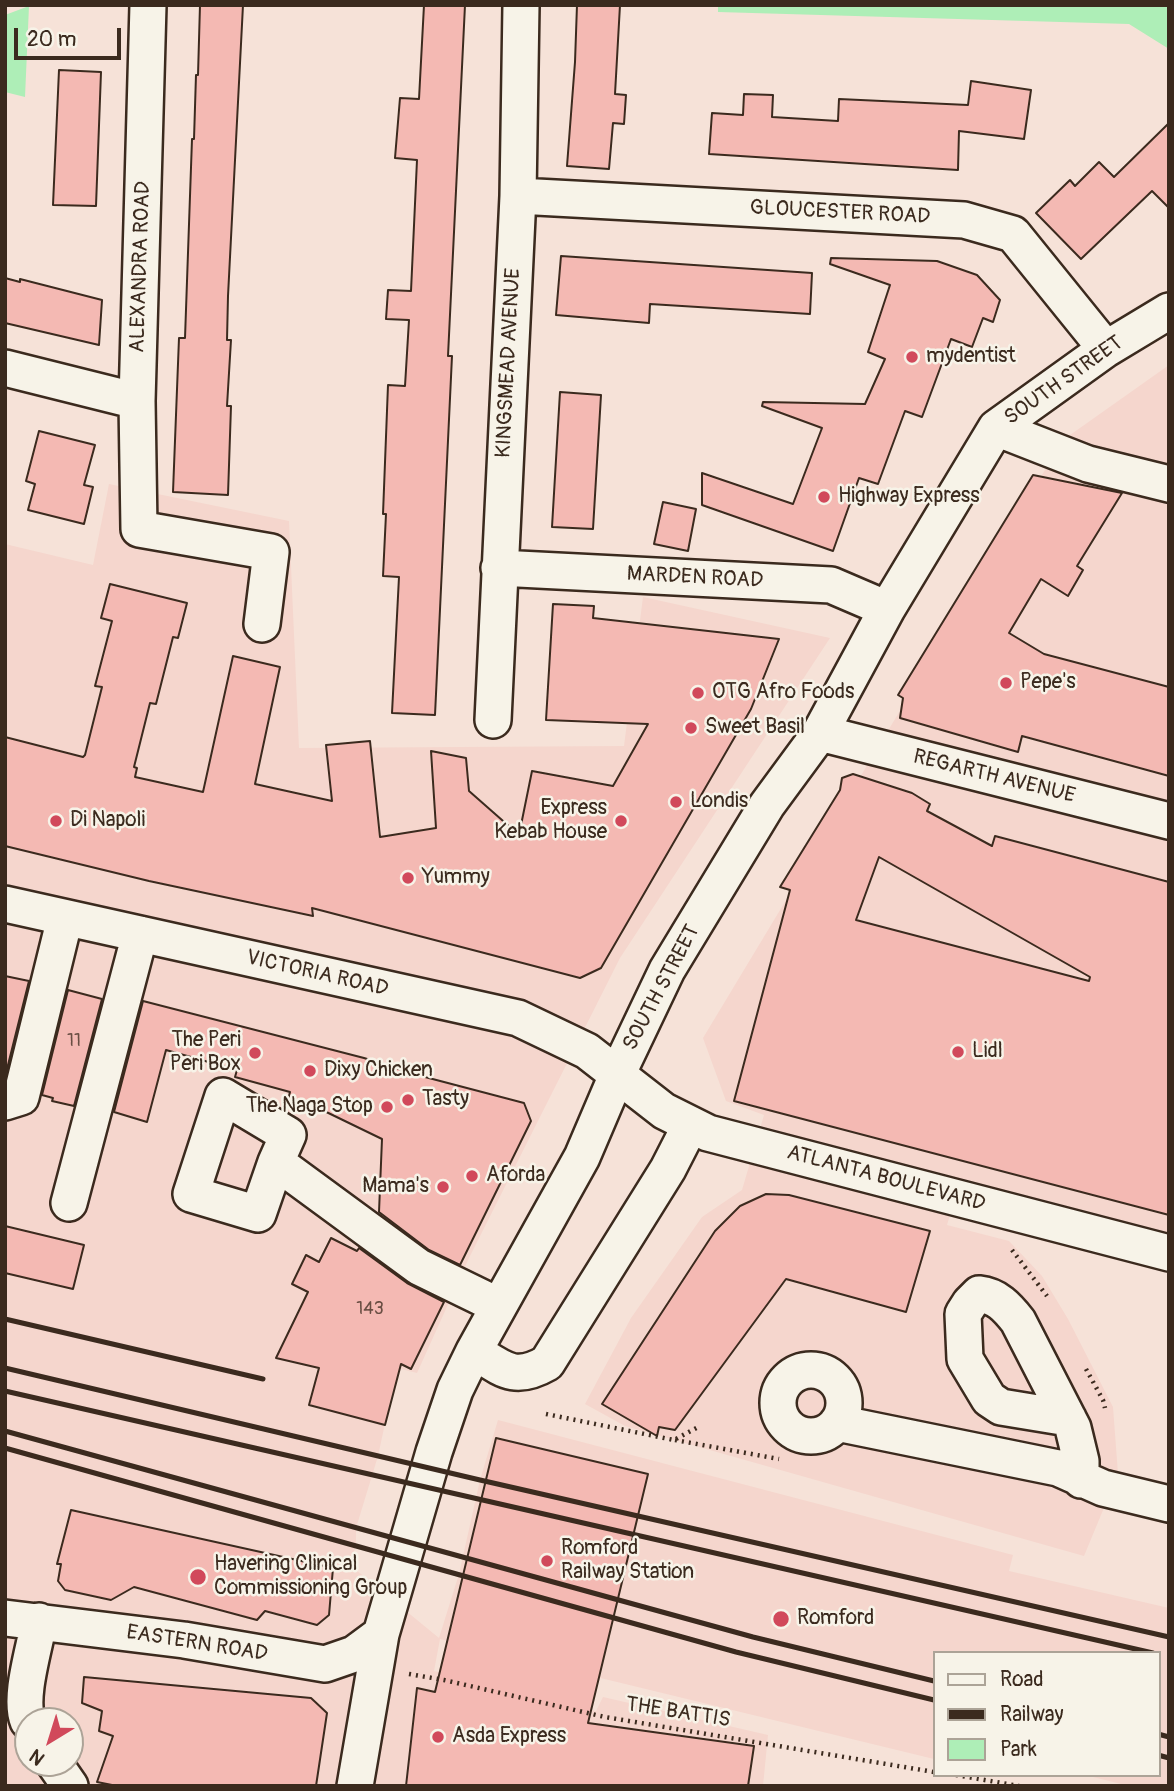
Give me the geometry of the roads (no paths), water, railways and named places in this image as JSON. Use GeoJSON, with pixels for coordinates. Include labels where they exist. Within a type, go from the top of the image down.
{"type":"FeatureCollection","features":[{"type":"Feature","properties":{"kind":"street","name":"ALEXANDRA ROAD"},"geometry":{"type":"LineString","coordinates":[[148,5],[137,401],[139,529],[271,552],[262,624]]}},
{"type":"Feature","properties":{"kind":"street","name":"KINGSMEAD AVENUE"},"geometry":{"type":"LineString","coordinates":[[493,720],[518,195],[521,5]]}},
{"type":"Feature","properties":{"kind":"street","name":"GLOUCESTER ROAD"},"geometry":{"type":"LineString","coordinates":[[518,195],[964,220],[1013,234],[1106,349]]}},
{"type":"Feature","properties":{"kind":"street","name":"SOUTH STREET"},"geometry":{"type":"LineString","coordinates":[[355,1786],[381,1634],[434,1452],[455,1390],[582,1157],[617,1074],[667,970],[767,806],[820,733],[887,610],[996,428],[1106,349],[1169,310]]}},
{"type":"Feature","properties":{"kind":"street"},"geometry":{"type":"LineString","coordinates":[[5,368],[137,401]]}},
{"type":"Feature","properties":{"kind":"street"},"geometry":{"type":"LineString","coordinates":[[996,428],[1088,464],[1169,484]]}},
{"type":"Feature","properties":{"kind":"street","name":"MARDEN ROAD"},"geometry":{"type":"LineString","coordinates":[[499,568],[831,585],[887,610]]}},
{"type":"Feature","properties":{"kind":"street","name":"REGARTH AVENUE"},"geometry":{"type":"LineString","coordinates":[[820,733],[1169,821]]}},
{"type":"Feature","properties":{"kind":"street","name":"VICTORIA ROAD"},"geometry":{"type":"LineString","coordinates":[[5,904],[518,1018],[587,1051],[617,1074]]}},
{"type":"Feature","properties":{"kind":"street"},"geometry":{"type":"LineString","coordinates":[[5,1102],[22,1097],[65,918]]}},
{"type":"Feature","properties":{"kind":"street"},"geometry":{"type":"LineString","coordinates":[[69,1203],[140,934]]}},
{"type":"Feature","properties":{"kind":"street","name":"ATLANTA BOULEVARD"},"geometry":{"type":"LineString","coordinates":[[617,1074],[664,1111],[708,1133],[1169,1253]]}},
{"type":"Feature","properties":{"kind":"street"},"geometry":{"type":"LineString","coordinates":[[474,1352],[505,1370],[519,1373],[530,1372],[547,1363],[668,1169],[690,1126]]}},
{"type":"Feature","properties":{"kind":"street"},"geometry":{"type":"LineString","coordinates":[[276,1162],[419,1267],[499,1306]]}},
{"type":"Feature","properties":{"kind":"street"},"geometry":{"type":"LineString","coordinates":[[1068,1418],[1081,1461],[1081,1480]]}},
{"type":"Feature","properties":{"kind":"street"},"geometry":{"type":"LineString","coordinates":[[837,1423],[1058,1468],[1103,1488],[1169,1504]]}},
{"type":"Feature","properties":{"kind":"street","name":"EASTERN ROAD"},"geometry":{"type":"LineString","coordinates":[[5,1618],[184,1640],[324,1664],[354,1654],[381,1634]]}},
{"type":"Feature","properties":{"kind":"street"},"geometry":{"type":"LineString","coordinates":[[26,1707],[26,1688],[39,1621]]}},
{"type":"Feature","properties":{"kind":"railway"},"geometry":{"type":"LineString","coordinates":[[5,1319],[263,1379]]}},
{"type":"Feature","properties":{"kind":"railway"},"geometry":{"type":"LineString","coordinates":[[5,1368],[480,1480],[1169,1637]]}},
{"type":"Feature","properties":{"kind":"railway"},"geometry":{"type":"LineString","coordinates":[[5,1391],[1144,1651]]}},
{"type":"Feature","properties":{"kind":"railway"},"geometry":{"type":"LineString","coordinates":[[5,1431],[753,1637],[932,1681]]}},
{"type":"Feature","properties":{"kind":"railway"},"geometry":{"type":"LineString","coordinates":[[5,1448],[736,1652],[932,1700]]}},
{"type":"Feature","properties":{"kind":"railway"},"geometry":{"type":"LineString","coordinates":[[1160,1735],[1169,1737]]}},
{"type":"Feature","properties":{"kind":"railway"},"geometry":{"type":"LineString","coordinates":[[1160,1756],[1169,1758]]}},
{"type":"Feature","properties":{"kind":"place","name":"mydentist"},"geometry":{"type":"Point","coordinates":[912,357]}},
{"type":"Feature","properties":{"kind":"place","name":"Highway Express"},"geometry":{"type":"Point","coordinates":[824,497]}},
{"type":"Feature","properties":{"kind":"place","name":"Pepe's"},"geometry":{"type":"Point","coordinates":[1006,683]}},
{"type":"Feature","properties":{"kind":"place","name":"OTG Afro Foods"},"geometry":{"type":"Point","coordinates":[698,693]}},
{"type":"Feature","properties":{"kind":"place","name":"Sweet Basil"},"geometry":{"type":"Point","coordinates":[691,728]}},
{"type":"Feature","properties":{"kind":"place","name":"Londis"},"geometry":{"type":"Point","coordinates":[676,802]}},
{"type":"Feature","properties":{"kind":"place","name":"Di Napoli"},"geometry":{"type":"Point","coordinates":[56,821]}},
{"type":"Feature","properties":{"kind":"place","name":"Express Kebab House"},"geometry":{"type":"Point","coordinates":[621,821]}},
{"type":"Feature","properties":{"kind":"place","name":"Yummy"},"geometry":{"type":"Point","coordinates":[408,878]}},
{"type":"Feature","properties":{"kind":"place","name":"Lidl"},"geometry":{"type":"Point","coordinates":[958,1052]}},
{"type":"Feature","properties":{"kind":"place","name":"The Peri Peri Box"},"geometry":{"type":"Point","coordinates":[255,1053]}},
{"type":"Feature","properties":{"kind":"place","name":"Dixy Chicken"},"geometry":{"type":"Point","coordinates":[310,1071]}},
{"type":"Feature","properties":{"kind":"place","name":"Tasty"},"geometry":{"type":"Point","coordinates":[408,1100]}},
{"type":"Feature","properties":{"kind":"place","name":"The Naga Stop"},"geometry":{"type":"Point","coordinates":[387,1107]}},
{"type":"Feature","properties":{"kind":"place","name":"Aforda"},"geometry":{"type":"Point","coordinates":[472,1176]}},
{"type":"Feature","properties":{"kind":"place","name":"Mama's"},"geometry":{"type":"Point","coordinates":[443,1187]}},
{"type":"Feature","properties":{"kind":"place","name":"Romford Railway Station"},"geometry":{"type":"Point","coordinates":[547,1561]}},
{"type":"Feature","properties":{"kind":"place","name":"Havering Clinical Commissioning Group"},"geometry":{"type":"Point","coordinates":[198,1577]}},
{"type":"Feature","properties":{"kind":"place","name":"Romford"},"geometry":{"type":"Point","coordinates":[781,1619]}},
{"type":"Feature","properties":{"kind":"place","name":"Asda Express"},"geometry":{"type":"Point","coordinates":[438,1737]}}]}
